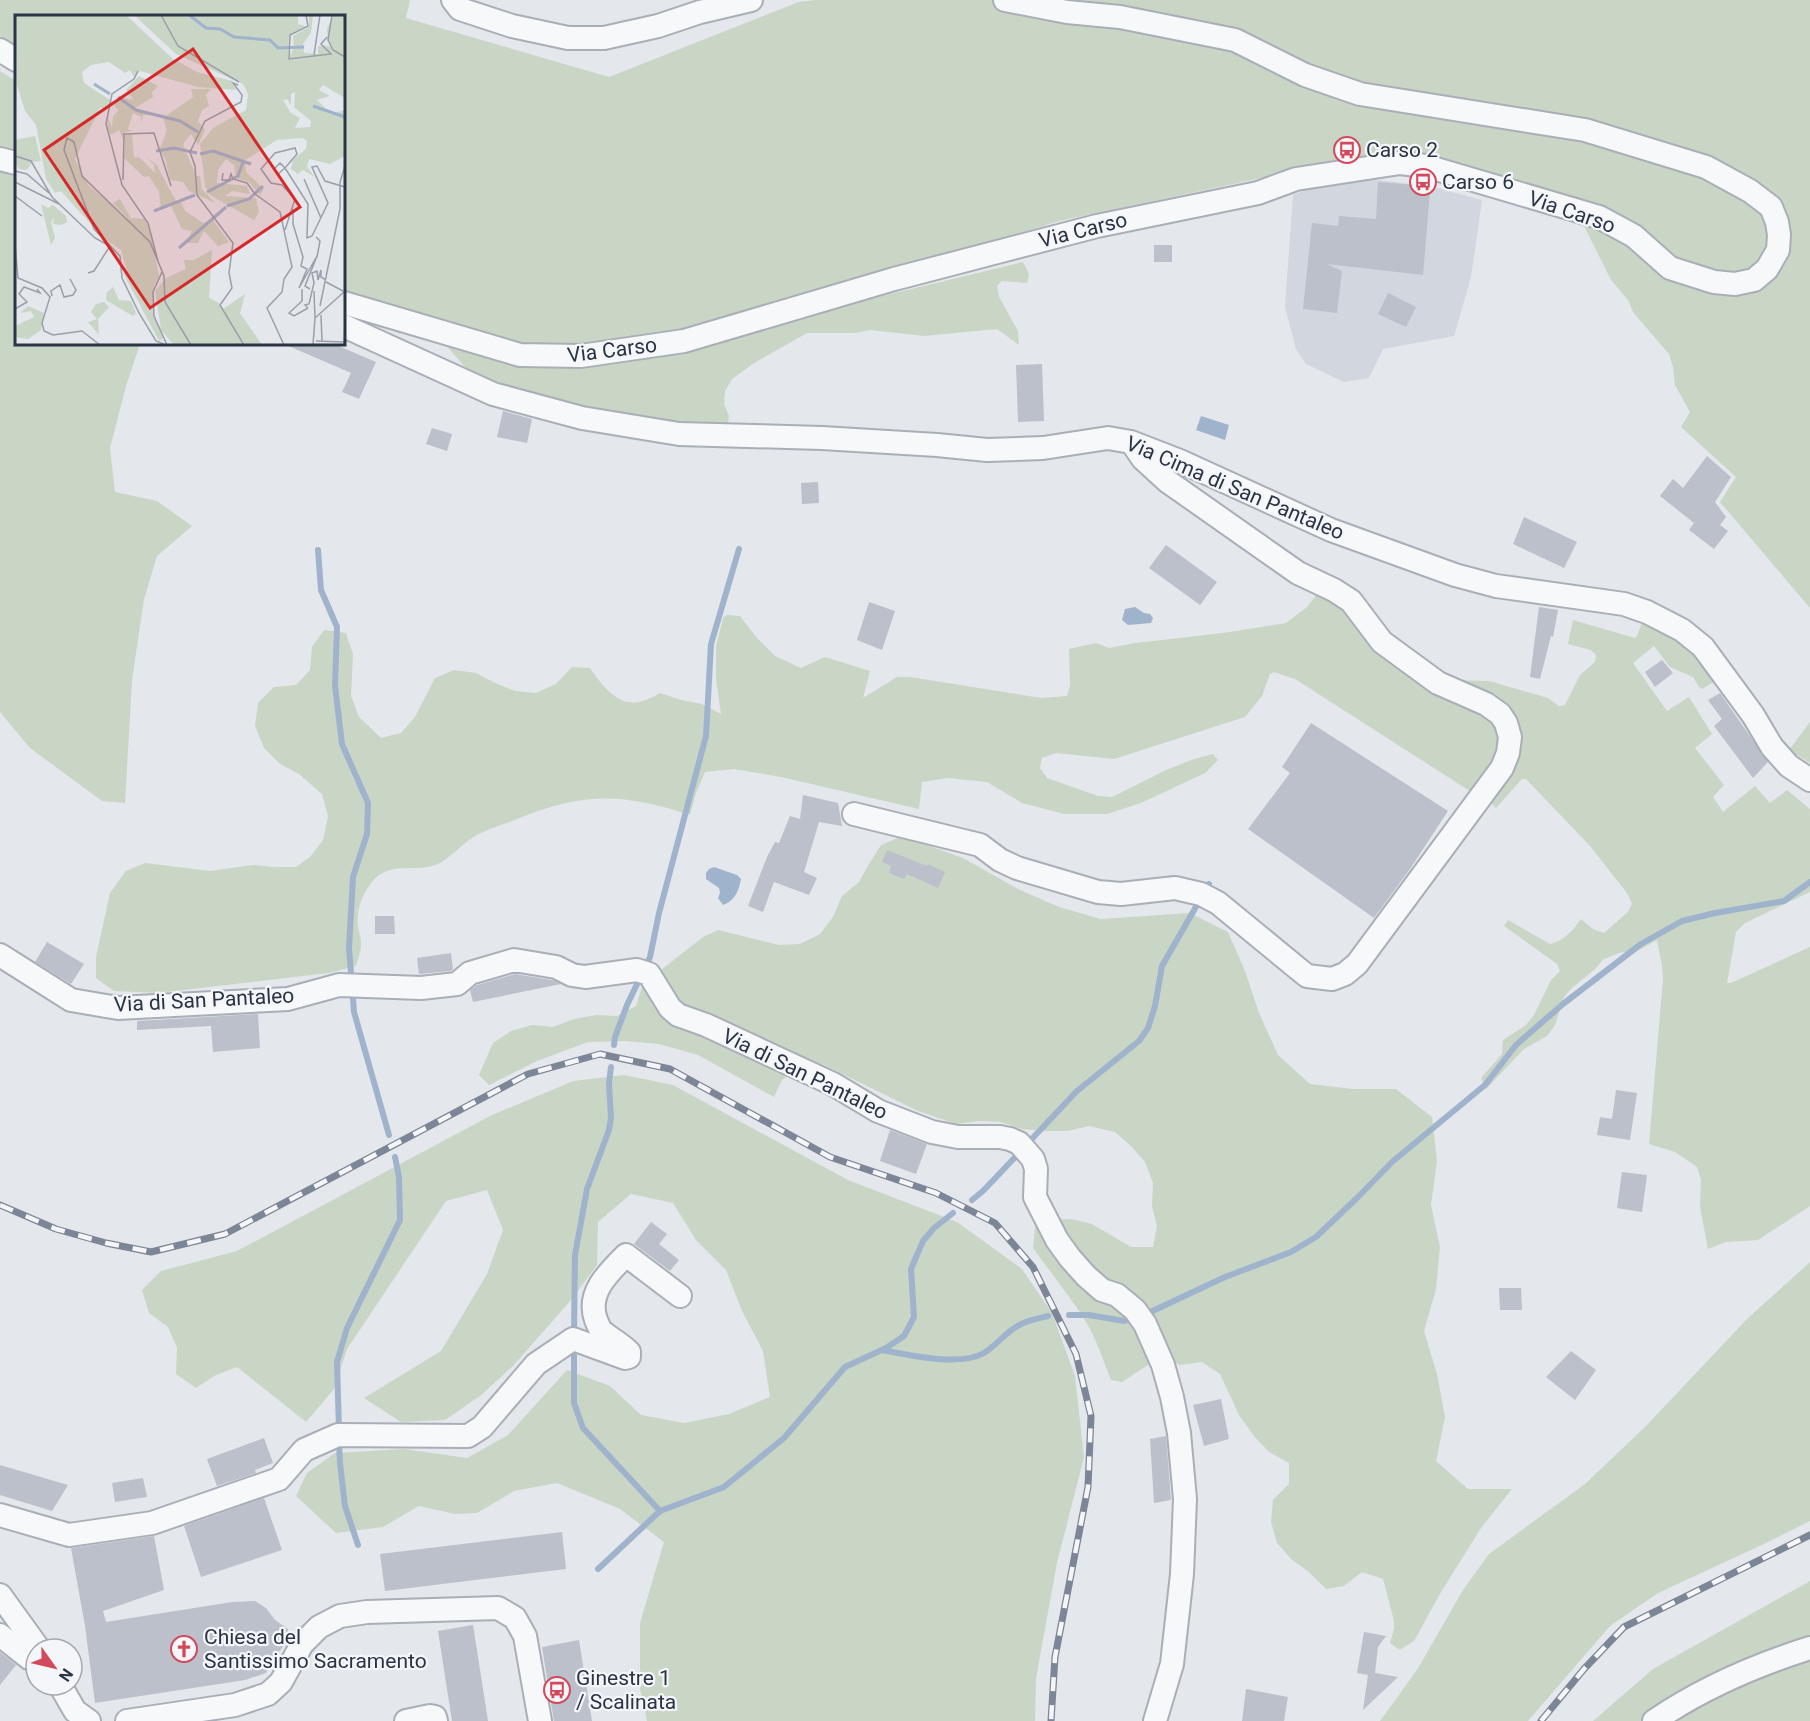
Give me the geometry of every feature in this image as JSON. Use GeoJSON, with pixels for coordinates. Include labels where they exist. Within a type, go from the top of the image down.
{"type":"FeatureCollection","features":[{"type":"Feature","properties":{"kind":"street"},"geometry":{"type":"LineString","coordinates":[[453,0],[460,9],[471,14],[512,26],[568,38],[610,37],[658,27],[700,6],[742,1]]}},
{"type":"Feature","properties":{"kind":"street","name":"Via Carso"},"geometry":{"type":"LineString","coordinates":[[345,303],[520,355],[581,356],[684,341],[894,279],[1096,226],[1258,193],[1296,179],[1400,163],[1426,166],[1599,217],[1634,236],[1670,268],[1714,282],[1734,284],[1754,280],[1767,269],[1778,249],[1777,222],[1771,207],[1750,191],[1706,167],[1585,129],[1360,94],[1305,75],[1235,40],[1120,17],[1067,12],[1005,0]]}},
{"type":"Feature","properties":{"kind":"street"},"geometry":{"type":"LineString","coordinates":[[0,50],[15,59]]}},
{"type":"Feature","properties":{"kind":"street"},"geometry":{"type":"LineString","coordinates":[[0,159],[15,163]]}},
{"type":"Feature","properties":{"kind":"street","name":"Via Cima di San Pantaleo"},"geometry":{"type":"LineString","coordinates":[[345,326],[493,394],[582,418],[680,434],[822,438],[987,450],[1043,448],[1108,438],[1131,442],[1180,461],[1331,530],[1455,575],[1496,586],[1624,604],[1647,612],[1682,630],[1703,647],[1753,715],[1772,747],[1789,766],[1810,780]]}},
{"type":"Feature","properties":{"kind":"street"},"geometry":{"type":"LineString","coordinates":[[854,814],[980,845],[1000,860],[1017,868],[1098,892],[1121,894],[1175,888],[1201,894],[1218,903],[1307,976],[1332,979],[1345,974],[1364,955],[1502,768],[1508,753],[1510,737],[1506,723],[1500,714],[1486,704],[1438,683],[1382,642],[1351,602],[1334,590],[1298,573],[1167,481],[1143,459],[1131,442]]}},
{"type":"Feature","properties":{"kind":"street","name":"Via di San Pantaleo"},"geometry":{"type":"LineString","coordinates":[[0,955],[71,1000],[118,1008],[288,999],[339,985],[430,987],[457,984],[470,973],[514,960],[556,967],[572,975],[585,977],[643,970],[649,974],[670,1008],[678,1015],[833,1084],[878,1111],[932,1132],[958,1137],[1000,1137],[1019,1143],[1034,1159],[1035,1197],[1057,1240],[1086,1276],[1102,1290],[1117,1296],[1135,1310],[1145,1324],[1164,1365],[1172,1397],[1179,1433],[1185,1499],[1182,1574],[1172,1664],[1155,1721]]}},
{"type":"Feature","properties":{"kind":"street"},"geometry":{"type":"LineString","coordinates":[[0,1515],[69,1536],[152,1523],[279,1479],[304,1450],[338,1435],[468,1436],[483,1427],[536,1364],[573,1339],[624,1358],[629,1357],[629,1352],[601,1331],[593,1306],[598,1287],[603,1279],[626,1254],[680,1296]]}},
{"type":"Feature","properties":{"kind":"street"},"geometry":{"type":"LineString","coordinates":[[0,1594],[30,1637]]}},
{"type":"Feature","properties":{"kind":"street"},"geometry":{"type":"LineString","coordinates":[[127,1721],[235,1705],[268,1694],[281,1682],[302,1644],[319,1628],[340,1616],[368,1612],[498,1608],[515,1618],[525,1636],[540,1721]]}},
{"type":"Feature","properties":{"kind":"street"},"geometry":{"type":"LineString","coordinates":[[0,1635],[24,1654]]}},
{"type":"Feature","properties":{"kind":"street"},"geometry":{"type":"LineString","coordinates":[[1654,1721],[1675,1707],[1731,1678],[1789,1654],[1810,1648]]}},
{"type":"Feature","properties":{"kind":"street"},"geometry":{"type":"LineString","coordinates":[[67,1697],[75,1712],[88,1721]]}},
{"type":"Feature","properties":{"kind":"street"},"geometry":{"type":"LineString","coordinates":[[406,1721],[430,1716],[435,1717],[436,1721]]}},
{"type":"Feature","properties":{"kind":"shaded area"},"geometry":{"type":"Polygon","coordinates":[[[1377,180],[1430,186],[1482,200],[1471,277],[1454,336],[1383,349],[1369,378],[1344,382],[1306,364],[1296,349],[1285,307],[1293,195],[1320,185],[1377,180]]]}},
{"type":"Feature","properties":{"kind":"green space"},"geometry":{"type":"Polygon","coordinates":[[[0,0],[410,0],[406,18],[609,77],[799,2],[816,0],[1810,0],[1810,608],[1720,502],[1736,477],[1681,427],[1690,412],[1675,385],[1669,354],[1633,312],[1628,300],[1611,280],[1585,228],[1577,205],[1423,159],[1299,170],[1059,221],[790,306],[816,312],[1023,262],[1029,274],[1027,283],[1002,281],[997,286],[999,297],[1018,331],[1019,345],[997,329],[924,336],[870,330],[855,333],[807,333],[754,363],[732,379],[725,391],[724,404],[729,416],[727,429],[582,410],[514,393],[471,374],[444,343],[409,326],[400,334],[345,308],[345,15],[15,15],[15,44],[0,36],[0,0]]]}},
{"type":"Feature","properties":{"kind":"green space"},"geometry":{"type":"Polygon","coordinates":[[[0,71],[15,80],[15,345],[140,345],[110,448],[115,492],[157,501],[192,526],[157,556],[144,599],[132,680],[125,803],[102,801],[30,748],[0,712],[0,71]]]}},
{"type":"Feature","properties":{"kind":"green space"},"geometry":{"type":"Polygon","coordinates":[[[1318,593],[1341,604],[1494,717],[1505,753],[1476,795],[1295,679],[1274,672],[1270,674],[1262,696],[1245,717],[1114,759],[1056,753],[1042,758],[1040,768],[1047,778],[1098,796],[1112,797],[1194,759],[1213,754],[1218,760],[1205,773],[1141,803],[1107,814],[1064,814],[1022,803],[987,782],[947,778],[922,782],[919,809],[781,777],[734,769],[705,772],[690,815],[623,799],[583,800],[541,810],[485,831],[470,839],[438,864],[386,871],[371,883],[360,903],[358,926],[361,947],[356,966],[329,973],[158,993],[114,991],[96,978],[96,957],[110,893],[126,871],[145,863],[210,871],[253,865],[296,867],[310,857],[323,840],[328,816],[322,794],[299,774],[280,764],[264,748],[255,726],[258,703],[274,687],[296,685],[310,670],[312,647],[324,630],[346,633],[353,654],[351,696],[359,717],[381,738],[401,733],[415,717],[435,678],[454,670],[476,673],[515,691],[536,693],[556,684],[572,667],[590,668],[612,694],[626,702],[643,701],[660,693],[702,704],[721,714],[716,679],[716,646],[723,618],[727,615],[740,616],[775,656],[801,668],[825,657],[870,671],[863,698],[897,677],[910,677],[1041,698],[1067,696],[1070,685],[1069,649],[1096,643],[1109,648],[1286,623],[1307,607],[1318,593]]]}},
{"type":"Feature","properties":{"kind":"green space"},"geometry":{"type":"Polygon","coordinates":[[[1573,620],[1635,638],[1642,622],[1695,647],[1717,680],[1702,689],[1693,677],[1670,667],[1654,646],[1633,663],[1667,711],[1689,697],[1712,734],[1695,748],[1724,785],[1713,797],[1723,812],[1755,786],[1770,803],[1787,790],[1810,809],[1810,892],[1745,923],[1736,932],[1727,983],[1810,947],[1810,1206],[1758,1240],[1726,1242],[1708,1249],[1700,1207],[1701,1180],[1697,1167],[1675,1152],[1649,1144],[1663,979],[1657,940],[1641,949],[1619,953],[1604,959],[1564,997],[1555,1025],[1547,1036],[1524,1049],[1486,1089],[1481,1078],[1502,1054],[1503,1040],[1526,1025],[1534,1015],[1551,980],[1560,971],[1557,964],[1504,926],[1508,920],[1550,944],[1564,938],[1581,919],[1593,929],[1604,933],[1628,912],[1632,904],[1627,893],[1590,846],[1526,779],[1522,779],[1496,808],[1490,802],[1507,780],[1514,765],[1519,738],[1445,680],[1489,681],[1548,698],[1559,706],[1565,705],[1580,675],[1595,662],[1596,655],[1591,650],[1568,644],[1573,620]]]}},
{"type":"Feature","properties":{"kind":"green space"},"geometry":{"type":"Polygon","coordinates":[[[1810,722],[1810,763],[1789,750],[1810,722]]]}},
{"type":"Feature","properties":{"kind":"green space"},"geometry":{"type":"Polygon","coordinates":[[[902,836],[963,858],[1020,890],[1059,907],[1101,919],[1190,913],[1228,932],[1278,1055],[1310,1084],[1353,1089],[1396,1089],[1432,1117],[1437,1161],[1431,1205],[1440,1247],[1436,1289],[1424,1331],[1437,1374],[1445,1417],[1436,1461],[1468,1489],[1512,1489],[1481,1528],[1414,1641],[1400,1650],[1390,1643],[1394,1621],[1383,1579],[1362,1572],[1344,1586],[1326,1589],[1309,1572],[1291,1559],[1277,1543],[1271,1522],[1273,1500],[1289,1484],[1289,1463],[1269,1452],[1254,1436],[1239,1415],[1220,1374],[1202,1362],[1180,1365],[1160,1357],[1122,1382],[1111,1380],[1085,1320],[1033,1248],[1035,1227],[1052,1220],[1071,1219],[1092,1224],[1131,1247],[1153,1247],[1157,1226],[1152,1206],[1153,1183],[1145,1162],[1115,1132],[1089,1126],[1067,1131],[1044,1131],[1022,1129],[1001,1122],[979,1121],[956,1124],[918,1111],[822,1064],[800,1068],[782,1080],[774,1097],[698,1055],[659,1044],[625,1041],[588,1042],[537,1061],[489,1085],[479,1075],[493,1043],[511,1031],[532,1025],[553,1027],[574,1019],[596,1015],[617,1016],[636,1006],[643,984],[703,937],[718,930],[779,945],[800,944],[820,934],[833,917],[842,896],[859,882],[881,845],[902,836]]]}},
{"type":"Feature","properties":{"kind":"green space"},"geometry":{"type":"Polygon","coordinates":[[[624,1075],[673,1085],[848,1180],[957,1222],[1022,1269],[1052,1313],[1075,1376],[1084,1457],[1057,1563],[1036,1678],[1035,1721],[647,1721],[640,1689],[640,1623],[664,1542],[620,1509],[557,1483],[514,1491],[477,1513],[455,1514],[419,1506],[383,1527],[336,1533],[296,1496],[307,1473],[335,1453],[404,1449],[467,1458],[508,1435],[567,1370],[610,1386],[641,1415],[684,1423],[729,1414],[770,1397],[763,1351],[742,1311],[726,1270],[696,1240],[673,1203],[631,1194],[598,1222],[597,1265],[571,1300],[513,1366],[480,1396],[445,1420],[401,1422],[364,1398],[441,1351],[487,1274],[503,1230],[487,1190],[446,1201],[347,1349],[334,1389],[306,1422],[237,1367],[216,1375],[196,1388],[176,1374],[177,1348],[168,1327],[149,1313],[142,1290],[161,1271],[237,1251],[490,1116],[573,1081],[624,1075]]]}},
{"type":"Feature","properties":{"kind":"green space"},"geometry":{"type":"Polygon","coordinates":[[[1810,1262],[1810,1521],[1658,1593],[1610,1626],[1528,1721],[1380,1721],[1417,1670],[1463,1590],[1489,1554],[1585,1484],[1645,1427],[1747,1319],[1810,1262]]]}},
{"type":"Feature","properties":{"kind":"green space"},"geometry":{"type":"Polygon","coordinates":[[[1810,1581],[1810,1721],[1593,1721],[1653,1669],[1810,1581]]]}},
{"type":"Feature","properties":{"kind":"water"},"geometry":{"type":"Polygon","coordinates":[[[1201,416],[1229,425],[1225,440],[1196,430],[1201,416]]]}},
{"type":"Feature","properties":{"kind":"water"},"geometry":{"type":"Polygon","coordinates":[[[1135,607],[1150,614],[1153,618],[1151,623],[1128,625],[1122,620],[1125,609],[1135,607]]]}},
{"type":"Feature","properties":{"kind":"water"},"geometry":{"type":"Polygon","coordinates":[[[714,867],[737,875],[741,879],[736,895],[723,905],[718,898],[719,888],[706,879],[706,873],[714,867]]]}},
{"type":"Feature","properties":{"kind":"building"},"geometry":{"type":"Polygon","coordinates":[[[1378,182],[1416,185],[1415,191],[1430,191],[1423,275],[1327,264],[1342,271],[1337,313],[1303,309],[1312,223],[1338,226],[1339,216],[1376,219],[1378,182]]]}},
{"type":"Feature","properties":{"kind":"building"},"geometry":{"type":"Polygon","coordinates":[[[1154,245],[1172,245],[1172,262],[1154,262],[1154,245]]]}},
{"type":"Feature","properties":{"kind":"building"},"geometry":{"type":"Polygon","coordinates":[[[1388,293],[1416,307],[1406,327],[1378,314],[1388,293]]]}},
{"type":"Feature","properties":{"kind":"building"},"geometry":{"type":"Polygon","coordinates":[[[286,345],[336,345],[376,362],[359,399],[342,392],[351,373],[286,345]]]}},
{"type":"Feature","properties":{"kind":"building"},"geometry":{"type":"Polygon","coordinates":[[[1042,364],[1044,421],[1018,422],[1016,365],[1042,364]]]}},
{"type":"Feature","properties":{"kind":"building"},"geometry":{"type":"Polygon","coordinates":[[[503,411],[532,419],[527,443],[497,437],[503,411]]]}},
{"type":"Feature","properties":{"kind":"building"},"geometry":{"type":"Polygon","coordinates":[[[432,428],[452,434],[447,451],[426,444],[432,428]]]}},
{"type":"Feature","properties":{"kind":"building"},"geometry":{"type":"Polygon","coordinates":[[[1707,456],[1731,477],[1715,502],[1726,517],[1720,525],[1728,531],[1714,549],[1689,530],[1694,523],[1660,496],[1673,479],[1683,488],[1707,456]]]}},
{"type":"Feature","properties":{"kind":"building"},"geometry":{"type":"Polygon","coordinates":[[[818,482],[819,503],[802,504],[801,483],[818,482]]]}},
{"type":"Feature","properties":{"kind":"building"},"geometry":{"type":"Polygon","coordinates":[[[1524,517],[1577,542],[1564,568],[1513,544],[1524,517]]]}},
{"type":"Feature","properties":{"kind":"building"},"geometry":{"type":"Polygon","coordinates":[[[1166,545],[1217,582],[1200,605],[1149,568],[1166,545]]]}},
{"type":"Feature","properties":{"kind":"building"},"geometry":{"type":"Polygon","coordinates":[[[869,602],[895,611],[882,650],[857,640],[869,602]]]}},
{"type":"Feature","properties":{"kind":"building"},"geometry":{"type":"Polygon","coordinates":[[[1539,607],[1558,610],[1553,637],[1551,636],[1540,679],[1530,677],[1539,607]]]}},
{"type":"Feature","properties":{"kind":"building"},"geometry":{"type":"Polygon","coordinates":[[[1662,660],[1673,673],[1655,687],[1645,672],[1662,660]]]}},
{"type":"Feature","properties":{"kind":"building"},"geometry":{"type":"Polygon","coordinates":[[[1720,693],[1768,762],[1753,778],[1714,726],[1722,719],[1708,700],[1720,693]]]}},
{"type":"Feature","properties":{"kind":"building"},"geometry":{"type":"Polygon","coordinates":[[[1311,723],[1448,811],[1374,918],[1248,829],[1290,773],[1282,767],[1311,723]]]}},
{"type":"Feature","properties":{"kind":"building"},"geometry":{"type":"Polygon","coordinates":[[[803,795],[838,803],[842,826],[819,822],[804,872],[817,878],[809,895],[774,882],[763,912],[748,906],[767,857],[775,842],[779,843],[790,816],[800,819],[803,795]]]}},
{"type":"Feature","properties":{"kind":"building"},"geometry":{"type":"Polygon","coordinates":[[[887,850],[945,872],[938,888],[907,874],[904,879],[889,873],[891,866],[882,862],[887,850]]]}},
{"type":"Feature","properties":{"kind":"building"},"geometry":{"type":"Polygon","coordinates":[[[375,916],[394,916],[395,934],[375,934],[375,916]]]}},
{"type":"Feature","properties":{"kind":"building"},"geometry":{"type":"Polygon","coordinates":[[[47,942],[84,964],[71,984],[35,962],[47,942]]]}},
{"type":"Feature","properties":{"kind":"building"},"geometry":{"type":"Polygon","coordinates":[[[451,953],[453,969],[451,971],[419,974],[417,958],[451,953]]]}},
{"type":"Feature","properties":{"kind":"building"},"geometry":{"type":"Polygon","coordinates":[[[515,974],[552,980],[561,984],[473,1002],[470,990],[477,985],[515,974]]]}},
{"type":"Feature","properties":{"kind":"building"},"geometry":{"type":"Polygon","coordinates":[[[258,1014],[260,1048],[213,1052],[211,1026],[137,1030],[137,1021],[258,1014]]]}},
{"type":"Feature","properties":{"kind":"building"},"geometry":{"type":"Polygon","coordinates":[[[1616,1090],[1637,1093],[1630,1140],[1597,1135],[1600,1117],[1612,1119],[1616,1090]]]}},
{"type":"Feature","properties":{"kind":"building"},"geometry":{"type":"Polygon","coordinates":[[[890,1130],[927,1144],[916,1174],[880,1161],[890,1130]]]}},
{"type":"Feature","properties":{"kind":"building"},"geometry":{"type":"Polygon","coordinates":[[[1622,1172],[1647,1175],[1642,1212],[1617,1208],[1622,1172]]]}},
{"type":"Feature","properties":{"kind":"building"},"geometry":{"type":"Polygon","coordinates":[[[651,1222],[667,1234],[659,1244],[679,1260],[670,1271],[634,1244],[651,1222]]]}},
{"type":"Feature","properties":{"kind":"building"},"geometry":{"type":"Polygon","coordinates":[[[1499,1288],[1521,1288],[1522,1310],[1500,1310],[1499,1288]]]}},
{"type":"Feature","properties":{"kind":"building"},"geometry":{"type":"Polygon","coordinates":[[[1571,1351],[1596,1370],[1575,1400],[1546,1377],[1571,1351]]]}},
{"type":"Feature","properties":{"kind":"building"},"geometry":{"type":"Polygon","coordinates":[[[1221,1399],[1229,1439],[1204,1446],[1193,1405],[1221,1399]]]}},
{"type":"Feature","properties":{"kind":"building"},"geometry":{"type":"Polygon","coordinates":[[[1166,1436],[1171,1500],[1154,1503],[1150,1439],[1166,1436]]]}},
{"type":"Feature","properties":{"kind":"building"},"geometry":{"type":"Polygon","coordinates":[[[264,1438],[273,1463],[255,1470],[256,1473],[217,1486],[207,1459],[264,1438]]]}},
{"type":"Feature","properties":{"kind":"building"},"geometry":{"type":"Polygon","coordinates":[[[0,1465],[68,1485],[52,1511],[0,1495],[0,1465]]]}},
{"type":"Feature","properties":{"kind":"building"},"geometry":{"type":"Polygon","coordinates":[[[143,1478],[147,1497],[115,1502],[112,1483],[143,1478]]]}},
{"type":"Feature","properties":{"kind":"building"},"geometry":{"type":"Polygon","coordinates":[[[264,1498],[282,1550],[201,1577],[184,1526],[264,1498]]]}},
{"type":"Feature","properties":{"kind":"building"},"geometry":{"type":"Polygon","coordinates":[[[562,1532],[566,1569],[385,1591],[380,1554],[562,1532]]]}},
{"type":"Feature","properties":{"kind":"building","name":"Chiesa del Santissimo Sacramento"},"geometry":{"type":"Polygon","coordinates":[[[154,1536],[164,1590],[103,1611],[106,1622],[232,1602],[255,1601],[288,1629],[287,1642],[276,1655],[266,1673],[245,1680],[95,1703],[85,1626],[71,1548],[154,1536]]]}},
{"type":"Feature","properties":{"kind":"building"},"geometry":{"type":"Polygon","coordinates":[[[473,1625],[488,1721],[452,1721],[438,1631],[473,1625]]]}},
{"type":"Feature","properties":{"kind":"building"},"geometry":{"type":"Polygon","coordinates":[[[1364,1632],[1386,1636],[1378,1647],[1375,1673],[1398,1677],[1363,1710],[1368,1675],[1357,1673],[1364,1632]]]}},
{"type":"Feature","properties":{"kind":"building"},"geometry":{"type":"Polygon","coordinates":[[[579,1640],[592,1721],[554,1721],[542,1647],[579,1640]]]}},
{"type":"Feature","properties":{"kind":"building"},"geometry":{"type":"Polygon","coordinates":[[[0,1652],[16,1665],[0,1685],[0,1652]]]}},
{"type":"Feature","properties":{"kind":"building"},"geometry":{"type":"Polygon","coordinates":[[[1246,1689],[1288,1697],[1284,1721],[1242,1721],[1246,1689]]]}},
{"type":"Feature","properties":{"kind":"waterway"},"geometry":{"type":"LineString","coordinates":[[614,1045],[627,1005],[650,957],[659,913],[706,736],[711,644],[739,549]]}},
{"type":"Feature","properties":{"kind":"waterway"},"geometry":{"type":"LineString","coordinates":[[318,550],[321,590],[337,627],[335,686],[342,744],[368,803],[367,834],[353,877],[349,948],[354,1012],[389,1135]]}},
{"type":"Feature","properties":{"kind":"waterway"},"geometry":{"type":"LineString","coordinates":[[1144,1315],[1225,1277],[1291,1252],[1316,1237],[1392,1162],[1485,1085],[1516,1045],[1563,1004],[1641,944],[1682,921],[1784,901],[1810,882]]}},
{"type":"Feature","properties":{"kind":"waterway"},"geometry":{"type":"LineString","coordinates":[[1027,1144],[1077,1091],[1139,1041],[1148,1028],[1155,1006],[1162,966],[1209,884]]}},
{"type":"Feature","properties":{"kind":"waterway"},"geometry":{"type":"LineString","coordinates":[[574,1334],[575,1255],[587,1189],[609,1130],[611,1067]]}},
{"type":"Feature","properties":{"kind":"waterway"},"geometry":{"type":"LineString","coordinates":[[972,1200],[1020,1152]]}},
{"type":"Feature","properties":{"kind":"waterway"},"geometry":{"type":"LineString","coordinates":[[339,1430],[337,1362],[347,1328],[400,1220],[399,1177],[395,1157]]}},
{"type":"Feature","properties":{"kind":"waterway"},"geometry":{"type":"LineString","coordinates":[[598,1569],[660,1511],[724,1487],[784,1438],[845,1367],[886,1348],[904,1336],[914,1317],[911,1269],[923,1241],[934,1228],[953,1213]]}},
{"type":"Feature","properties":{"kind":"waterway"},"geometry":{"type":"LineString","coordinates":[[1069,1315],[1089,1315],[1124,1321],[1134,1318]]}},
{"type":"Feature","properties":{"kind":"waterway"},"geometry":{"type":"LineString","coordinates":[[882,1350],[934,1359],[974,1357],[988,1351],[1017,1326],[1048,1316]]}},
{"type":"Feature","properties":{"kind":"waterway"},"geometry":{"type":"LineString","coordinates":[[574,1345],[574,1403],[583,1428],[660,1511]]}},
{"type":"Feature","properties":{"kind":"waterway"},"geometry":{"type":"LineString","coordinates":[[339,1441],[345,1506],[358,1545]]}},
{"type":"Feature","properties":{"kind":"railway"},"geometry":{"type":"LineString","coordinates":[[0,1205],[56,1229],[106,1243],[151,1252],[225,1234],[528,1074],[600,1054],[670,1069],[830,1157],[936,1193],[995,1223],[1033,1267],[1076,1354],[1091,1416],[1088,1487],[1055,1657],[1051,1721]]}},
{"type":"Feature","properties":{"kind":"railway"},"geometry":{"type":"LineString","coordinates":[[1541,1721],[1584,1669],[1624,1627],[1810,1535]]}},
{"type":"Feature","properties":{"kind":"place","name":"Carso 2"},"geometry":{"type":"Point","coordinates":[1347,150]}},
{"type":"Feature","properties":{"kind":"place","name":"Carso 6"},"geometry":{"type":"Point","coordinates":[1423,182]}},
{"type":"Feature","properties":{"kind":"place","name":"Chiesa del Santissimo Sacramento"},"geometry":{"type":"Point","coordinates":[184,1649]}},
{"type":"Feature","properties":{"kind":"place","name":"Ginestre 1 / Scalinata"},"geometry":{"type":"Point","coordinates":[557,1690]}}]}
